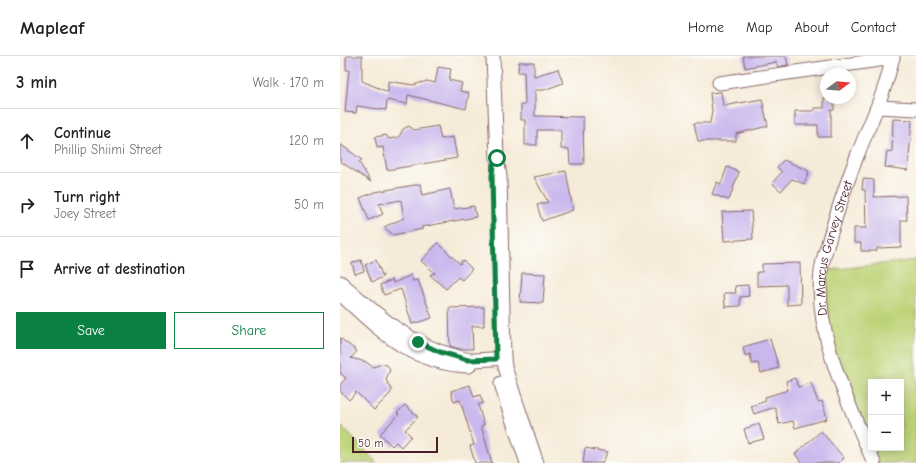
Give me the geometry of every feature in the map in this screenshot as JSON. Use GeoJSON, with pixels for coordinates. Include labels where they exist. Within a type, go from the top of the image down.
{"type":"FeatureCollection","features":[{"type":"Feature","properties":{"kind":"street"},"geometry":{"type":"LineString","coordinates":[[493,56],[497,158],[493,165],[492,176],[500,363],[506,401],[527,463]]}},
{"type":"Feature","properties":{"kind":"street"},"geometry":{"type":"LineString","coordinates":[[719,84],[893,57]]}},
{"type":"Feature","properties":{"kind":"street","name":"Dr. Marcus Garvey Street"},"geometry":{"type":"LineString","coordinates":[[874,463],[836,369],[826,333],[821,300],[821,271],[837,210],[857,155],[878,107],[893,57]]}},
{"type":"Feature","properties":{"kind":"street"},"geometry":{"type":"LineString","coordinates":[[878,107],[916,109]]}},
{"type":"Feature","properties":{"kind":"street"},"geometry":{"type":"LineString","coordinates":[[340,282],[402,334],[440,352],[468,360],[500,363]]}},
{"type":"Feature","properties":{"kind":"street"},"geometry":{"type":"LineString","coordinates":[[340,294],[377,327],[414,353],[436,362],[457,365],[500,363]]}},
{"type":"Feature","properties":{"kind":"street"},"geometry":{"type":"LineString","coordinates":[[500,363],[537,463]]}},
{"type":"Feature","properties":{"kind":"green space"},"geometry":{"type":"Polygon","coordinates":[[[916,260],[916,463],[874,463],[869,451],[904,451],[904,379],[868,379],[868,448],[836,369],[821,271],[916,260]]]}},
{"type":"Feature","properties":{"kind":"green space"},"geometry":{"type":"Polygon","coordinates":[[[340,425],[377,463],[340,463],[340,425]]]}},
{"type":"Feature","properties":{"kind":"building"},"geometry":{"type":"Polygon","coordinates":[[[346,56],[362,56],[362,81],[388,92],[388,81],[413,85],[427,81],[435,83],[438,67],[451,69],[449,80],[462,83],[460,91],[469,93],[466,109],[408,95],[407,104],[387,100],[386,110],[357,106],[356,113],[345,112],[349,70],[346,70],[346,56]]]}},
{"type":"Feature","properties":{"kind":"building"},"geometry":{"type":"Polygon","coordinates":[[[743,56],[786,56],[788,65],[778,67],[776,62],[745,68],[743,56]]]}},
{"type":"Feature","properties":{"kind":"building"},"geometry":{"type":"Polygon","coordinates":[[[519,62],[534,62],[534,76],[558,69],[563,83],[544,90],[535,90],[535,116],[583,117],[584,164],[570,164],[569,149],[561,149],[561,130],[537,130],[537,145],[525,145],[525,120],[521,120],[521,105],[525,105],[524,72],[518,72],[519,62]]]}},
{"type":"Feature","properties":{"kind":"building"},"geometry":{"type":"Polygon","coordinates":[[[721,92],[723,106],[762,99],[768,126],[736,134],[736,141],[698,141],[694,123],[710,123],[712,111],[710,93],[721,92]]]}},
{"type":"Feature","properties":{"kind":"building"},"geometry":{"type":"Polygon","coordinates":[[[824,104],[834,104],[834,110],[831,110],[831,137],[818,137],[818,125],[795,125],[795,111],[814,111],[814,108],[824,108],[824,104]]]}},
{"type":"Feature","properties":{"kind":"building"},"geometry":{"type":"Polygon","coordinates":[[[893,119],[912,120],[908,170],[885,167],[887,151],[892,152],[893,119]]]}},
{"type":"Feature","properties":{"kind":"building"},"geometry":{"type":"Polygon","coordinates":[[[409,126],[414,130],[438,126],[441,139],[453,137],[457,158],[387,170],[383,147],[377,148],[375,137],[386,135],[389,139],[399,137],[403,129],[409,126]]]}},
{"type":"Feature","properties":{"kind":"building"},"geometry":{"type":"Polygon","coordinates":[[[340,144],[362,160],[359,162],[371,182],[340,161],[340,144]]]}},
{"type":"Feature","properties":{"kind":"building"},"geometry":{"type":"Polygon","coordinates":[[[784,160],[809,171],[804,184],[792,179],[781,191],[772,183],[782,172],[777,167],[784,160]]]}},
{"type":"Feature","properties":{"kind":"building"},"geometry":{"type":"Polygon","coordinates":[[[727,167],[739,172],[729,200],[712,194],[717,182],[721,184],[727,167]]]}},
{"type":"Feature","properties":{"kind":"building"},"geometry":{"type":"Polygon","coordinates":[[[566,171],[573,210],[542,221],[537,205],[548,202],[534,177],[566,171]]]}},
{"type":"Feature","properties":{"kind":"building"},"geometry":{"type":"Polygon","coordinates":[[[863,179],[874,180],[874,197],[906,196],[907,220],[901,220],[901,247],[877,248],[877,251],[861,251],[861,243],[854,243],[854,228],[866,228],[865,190],[862,190],[863,179]]]}},
{"type":"Feature","properties":{"kind":"building"},"geometry":{"type":"Polygon","coordinates":[[[420,184],[422,195],[450,189],[454,209],[474,206],[476,217],[421,227],[423,229],[393,235],[384,227],[404,218],[401,200],[379,204],[383,214],[369,220],[360,198],[375,192],[420,184]]]}},
{"type":"Feature","properties":{"kind":"building"},"geometry":{"type":"Polygon","coordinates":[[[751,211],[753,239],[724,241],[722,212],[751,211]]]}},
{"type":"Feature","properties":{"kind":"building"},"geometry":{"type":"Polygon","coordinates":[[[438,243],[460,264],[463,260],[472,269],[462,280],[458,277],[446,289],[430,275],[435,273],[421,261],[438,243]]]}},
{"type":"Feature","properties":{"kind":"building"},"geometry":{"type":"Polygon","coordinates":[[[361,260],[364,271],[355,274],[352,263],[361,260]]]}},
{"type":"Feature","properties":{"kind":"building"},"geometry":{"type":"Polygon","coordinates":[[[376,260],[383,277],[372,282],[365,265],[376,260]]]}},
{"type":"Feature","properties":{"kind":"building"},"geometry":{"type":"Polygon","coordinates":[[[800,263],[801,304],[787,305],[787,285],[757,286],[757,272],[762,272],[762,264],[800,263]]]}},
{"type":"Feature","properties":{"kind":"building"},"geometry":{"type":"Polygon","coordinates":[[[522,273],[545,274],[543,303],[520,302],[522,273]]]}},
{"type":"Feature","properties":{"kind":"building"},"geometry":{"type":"Polygon","coordinates":[[[411,275],[413,281],[418,280],[432,318],[412,324],[401,289],[384,295],[380,285],[392,280],[393,283],[411,275]]]}},
{"type":"Feature","properties":{"kind":"building"},"geometry":{"type":"Polygon","coordinates":[[[748,285],[749,296],[740,297],[740,306],[725,307],[724,293],[736,293],[735,286],[748,285]]]}},
{"type":"Feature","properties":{"kind":"building"},"geometry":{"type":"Polygon","coordinates":[[[484,307],[484,326],[472,326],[473,349],[460,349],[450,346],[449,308],[484,307]]]}},
{"type":"Feature","properties":{"kind":"building"},"geometry":{"type":"Polygon","coordinates":[[[340,338],[357,351],[351,358],[366,362],[373,367],[382,364],[387,365],[390,369],[386,380],[392,390],[374,410],[356,392],[349,400],[340,391],[340,385],[346,378],[340,373],[340,338]]]}},
{"type":"Feature","properties":{"kind":"building"},"geometry":{"type":"Polygon","coordinates":[[[770,339],[779,368],[761,373],[758,363],[752,364],[750,354],[745,356],[743,347],[770,339]]]}},
{"type":"Feature","properties":{"kind":"building"},"geometry":{"type":"Polygon","coordinates":[[[795,378],[798,387],[811,383],[818,402],[822,401],[827,419],[795,428],[793,421],[779,424],[775,407],[754,414],[751,406],[766,401],[765,397],[788,390],[786,381],[795,378]]]}},
{"type":"Feature","properties":{"kind":"building"},"geometry":{"type":"Polygon","coordinates":[[[470,385],[474,397],[480,395],[483,403],[478,405],[484,425],[481,426],[492,463],[475,463],[470,446],[474,445],[460,400],[454,402],[451,391],[470,385]]]}},
{"type":"Feature","properties":{"kind":"building"},"geometry":{"type":"Polygon","coordinates":[[[405,405],[418,417],[405,430],[411,436],[401,447],[396,442],[392,446],[380,434],[399,414],[397,413],[405,405]]]}},
{"type":"Feature","properties":{"kind":"building"},"geometry":{"type":"Polygon","coordinates":[[[759,424],[764,439],[748,443],[744,429],[759,424]]]}},
{"type":"Feature","properties":{"kind":"building"},"geometry":{"type":"Polygon","coordinates":[[[821,431],[844,458],[839,463],[802,463],[795,454],[821,431]]]}},
{"type":"Feature","properties":{"kind":"building"},"geometry":{"type":"Polygon","coordinates":[[[585,448],[608,452],[602,463],[583,463],[585,448]]]}},
{"type":"Feature","properties":{"kind":"route"},"geometry":{"type":"LineString","coordinates":[[418,342],[440,352],[468,360],[496,359],[492,176],[493,165],[497,158]]}}]}
